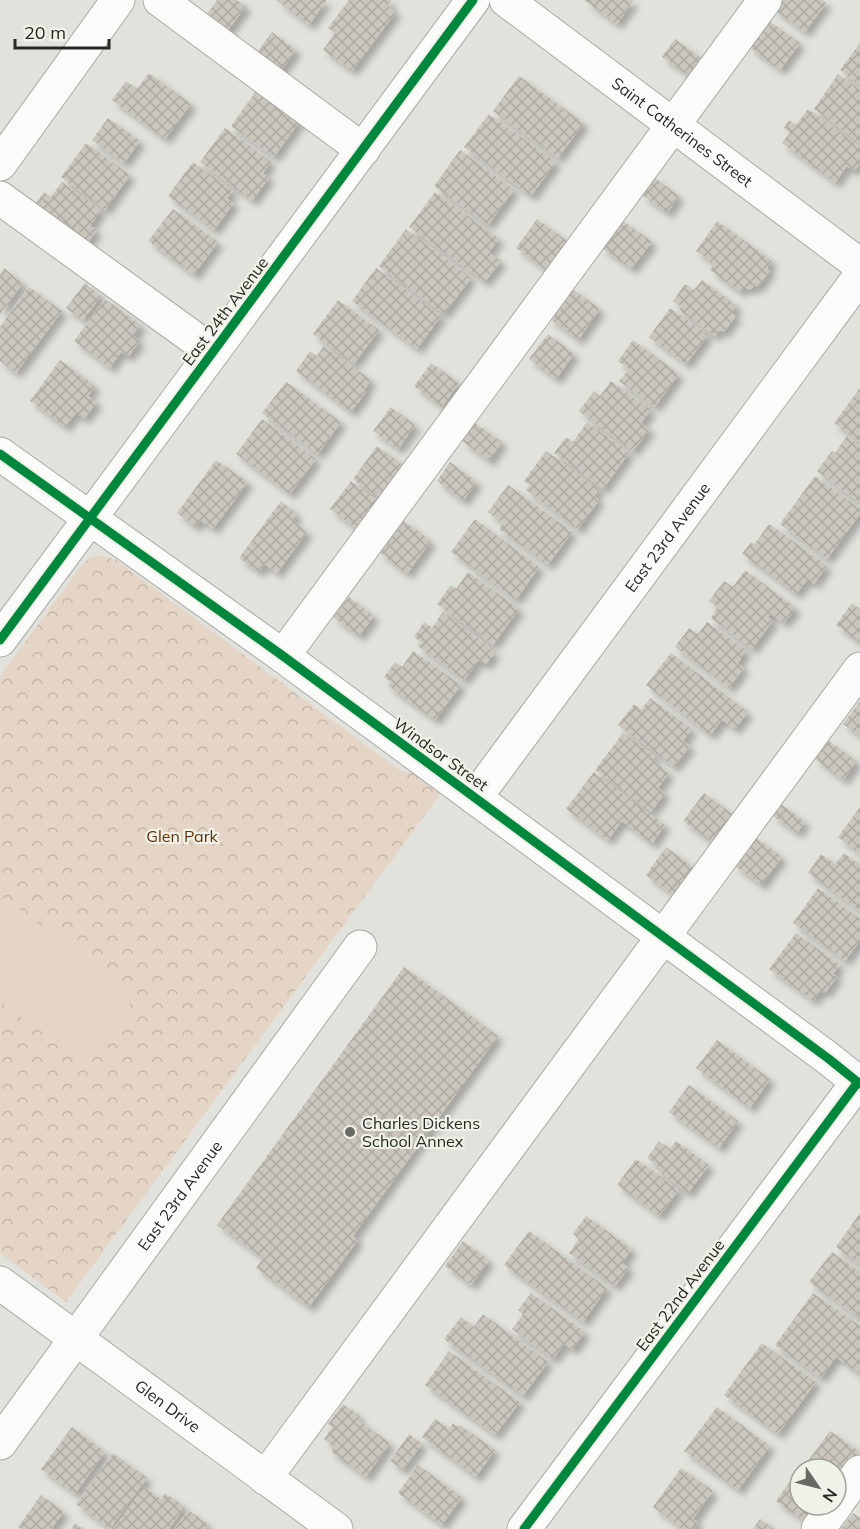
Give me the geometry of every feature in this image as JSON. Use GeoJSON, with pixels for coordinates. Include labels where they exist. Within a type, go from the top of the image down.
{"type":"FeatureCollection","features":[{"type":"Feature","properties":{"kind":"street"},"geometry":{"type":"LineString","coordinates":[[0,164],[118,0]]}},
{"type":"Feature","properties":{"kind":"street"},"geometry":{"type":"LineString","coordinates":[[160,0],[363,150]]}},
{"type":"Feature","properties":{"kind":"street","name":"East 24th Avenue"},"geometry":{"type":"LineString","coordinates":[[0,640],[473,0]]}},
{"type":"Feature","properties":{"kind":"street","name":"Saint Catherines Street"},"geometry":{"type":"LineString","coordinates":[[506,0],[860,264]]}},
{"type":"Feature","properties":{"kind":"street"},"geometry":{"type":"LineString","coordinates":[[283,656],[765,0]]}},
{"type":"Feature","properties":{"kind":"street"},"geometry":{"type":"LineString","coordinates":[[0,198],[213,352]]}},
{"type":"Feature","properties":{"kind":"street","name":"East 23rd Avenue"},"geometry":{"type":"LineString","coordinates":[[475,798],[860,276]]}},
{"type":"Feature","properties":{"kind":"street","name":"Windsor Street"},"geometry":{"type":"LineString","coordinates":[[0,454],[283,656],[859,1081]]}},
{"type":"Feature","properties":{"kind":"street"},"geometry":{"type":"LineString","coordinates":[[265,1478],[860,669]]}},
{"type":"Feature","properties":{"kind":"street","name":"East 23rd Avenue"},"geometry":{"type":"LineString","coordinates":[[0,1443],[360,947]]}},
{"type":"Feature","properties":{"kind":"street","name":"East 22nd Avenue"},"geometry":{"type":"LineString","coordinates":[[524,1529],[859,1081]]}},
{"type":"Feature","properties":{"kind":"street","name":"Glen Drive"},"geometry":{"type":"LineString","coordinates":[[0,1283],[336,1529]]}},
{"type":"Feature","properties":{"kind":"street"},"geometry":{"type":"LineString","coordinates":[[848,1488],[860,1472]]}},
{"type":"Feature","properties":{"kind":"green space","name":"Glen Park"},"geometry":{"type":"Polygon","coordinates":[[[94,556],[116,560],[401,771],[411,772],[441,793],[66,1302],[0,1253],[0,676],[82,565],[94,556]]]}},
{"type":"Feature","properties":{"kind":"green space"},"geometry":{"type":"Polygon","coordinates":[[[4,898],[136,995],[86,1064],[0,1002],[0,901],[4,898]]]}},
{"type":"Feature","properties":{"kind":"building"},"geometry":{"type":"Polygon","coordinates":[[[217,0],[237,0],[246,6],[226,33],[204,18],[217,0]]]}},
{"type":"Feature","properties":{"kind":"building"},"geometry":{"type":"Polygon","coordinates":[[[276,0],[327,0],[309,25],[276,0]]]}},
{"type":"Feature","properties":{"kind":"building"},"geometry":{"type":"Polygon","coordinates":[[[349,0],[392,0],[388,6],[396,12],[352,71],[323,50],[335,33],[328,28],[349,0]]]}},
{"type":"Feature","properties":{"kind":"building"},"geometry":{"type":"Polygon","coordinates":[[[584,0],[634,0],[617,24],[584,0]]]}},
{"type":"Feature","properties":{"kind":"building"},"geometry":{"type":"Polygon","coordinates":[[[779,0],[822,0],[826,3],[805,32],[773,9],[779,0]]]}},
{"type":"Feature","properties":{"kind":"building"},"geometry":{"type":"Polygon","coordinates":[[[769,21],[800,43],[780,70],[749,47],[769,21]]]}},
{"type":"Feature","properties":{"kind":"building"},"geometry":{"type":"Polygon","coordinates":[[[272,32],[296,50],[274,80],[250,62],[272,32]]]}},
{"type":"Feature","properties":{"kind":"building"},"geometry":{"type":"Polygon","coordinates":[[[675,39],[701,58],[688,75],[662,57],[675,39]]]}},
{"type":"Feature","properties":{"kind":"building"},"geometry":{"type":"Polygon","coordinates":[[[860,43],[860,85],[840,70],[860,43]]]}},
{"type":"Feature","properties":{"kind":"building"},"geometry":{"type":"Polygon","coordinates":[[[149,73],[191,104],[165,139],[112,100],[126,81],[137,89],[149,73]]]}},
{"type":"Feature","properties":{"kind":"building"},"geometry":{"type":"Polygon","coordinates":[[[838,74],[860,90],[860,143],[814,109],[838,74]]]}},
{"type":"Feature","properties":{"kind":"building"},"geometry":{"type":"Polygon","coordinates":[[[519,76],[584,123],[558,158],[493,111],[519,76]]]}},
{"type":"Feature","properties":{"kind":"building"},"geometry":{"type":"Polygon","coordinates":[[[257,90],[300,121],[274,157],[231,126],[257,90]]]}},
{"type":"Feature","properties":{"kind":"building"},"geometry":{"type":"Polygon","coordinates":[[[808,109],[860,147],[860,164],[854,171],[847,166],[835,183],[782,143],[790,133],[784,128],[789,120],[796,125],[808,109]]]}},
{"type":"Feature","properties":{"kind":"building"},"geometry":{"type":"Polygon","coordinates":[[[489,114],[556,162],[531,196],[464,147],[489,114]]]}},
{"type":"Feature","properties":{"kind":"building"},"geometry":{"type":"Polygon","coordinates":[[[108,118],[140,141],[124,163],[92,140],[108,118]]]}},
{"type":"Feature","properties":{"kind":"building"},"geometry":{"type":"Polygon","coordinates":[[[225,128],[271,162],[263,173],[269,178],[252,201],[200,162],[225,128]]]}},
{"type":"Feature","properties":{"kind":"building"},"geometry":{"type":"Polygon","coordinates":[[[86,143],[130,175],[105,210],[61,177],[86,143]]]}},
{"type":"Feature","properties":{"kind":"building"},"geometry":{"type":"Polygon","coordinates":[[[460,150],[514,190],[488,225],[434,186],[460,150]]]}},
{"type":"Feature","properties":{"kind":"building"},"geometry":{"type":"Polygon","coordinates":[[[193,162],[233,191],[227,198],[234,203],[214,230],[168,196],[193,162]]]}},
{"type":"Feature","properties":{"kind":"building"},"geometry":{"type":"Polygon","coordinates":[[[655,178],[679,196],[667,213],[642,195],[655,178]]]}},
{"type":"Feature","properties":{"kind":"building"},"geometry":{"type":"Polygon","coordinates":[[[62,182],[101,210],[90,226],[97,230],[84,248],[32,209],[44,192],[51,197],[62,182]]]}},
{"type":"Feature","properties":{"kind":"building"},"geometry":{"type":"Polygon","coordinates":[[[435,192],[499,239],[489,252],[501,261],[485,282],[409,227],[435,192]]]}},
{"type":"Feature","properties":{"kind":"building"},"geometry":{"type":"Polygon","coordinates":[[[173,209],[218,242],[194,275],[148,241],[173,209]]]}},
{"type":"Feature","properties":{"kind":"building"},"geometry":{"type":"Polygon","coordinates":[[[537,219],[570,243],[548,271],[516,248],[537,219]]]}},
{"type":"Feature","properties":{"kind":"building"},"geometry":{"type":"Polygon","coordinates":[[[622,220],[652,242],[631,269],[602,248],[622,220]]]}},
{"type":"Feature","properties":{"kind":"building"},"geometry":{"type":"Polygon","coordinates":[[[717,221],[772,261],[767,268],[770,271],[758,287],[755,285],[750,290],[745,287],[740,292],[710,270],[714,264],[696,251],[717,221]]]}},
{"type":"Feature","properties":{"kind":"building"},"geometry":{"type":"Polygon","coordinates":[[[406,229],[471,278],[444,314],[379,266],[406,229]]]}},
{"type":"Feature","properties":{"kind":"building"},"geometry":{"type":"Polygon","coordinates":[[[4,268],[23,283],[0,314],[0,275],[4,268]]]}},
{"type":"Feature","properties":{"kind":"building"},"geometry":{"type":"Polygon","coordinates":[[[376,268],[441,316],[417,349],[352,301],[376,268]]]}},
{"type":"Feature","properties":{"kind":"building"},"geometry":{"type":"Polygon","coordinates":[[[702,280],[737,306],[732,313],[736,316],[724,332],[720,330],[715,336],[679,310],[682,307],[673,301],[685,284],[694,290],[702,280]]]}},
{"type":"Feature","properties":{"kind":"building"},"geometry":{"type":"Polygon","coordinates":[[[85,283],[101,296],[83,320],[66,308],[85,283]]]}},
{"type":"Feature","properties":{"kind":"building"},"geometry":{"type":"Polygon","coordinates":[[[29,287],[62,311],[16,373],[0,361],[0,327],[29,287]]]}},
{"type":"Feature","properties":{"kind":"building"},"geometry":{"type":"Polygon","coordinates":[[[571,288],[600,309],[578,340],[549,318],[571,288]]]}},
{"type":"Feature","properties":{"kind":"building"},"geometry":{"type":"Polygon","coordinates":[[[105,299],[141,325],[133,336],[140,341],[128,357],[121,352],[110,368],[74,341],[105,299]]]}},
{"type":"Feature","properties":{"kind":"building"},"geometry":{"type":"Polygon","coordinates":[[[338,300],[379,330],[354,364],[313,334],[338,300]]]}},
{"type":"Feature","properties":{"kind":"building"},"geometry":{"type":"Polygon","coordinates":[[[670,308],[708,335],[686,364],[649,337],[670,308]]]}},
{"type":"Feature","properties":{"kind":"building"},"geometry":{"type":"Polygon","coordinates":[[[548,334],[574,354],[556,379],[529,359],[548,334]]]}},
{"type":"Feature","properties":{"kind":"building"},"geometry":{"type":"Polygon","coordinates":[[[633,340],[679,374],[655,407],[619,381],[629,369],[618,361],[633,340]]]}},
{"type":"Feature","properties":{"kind":"building"},"geometry":{"type":"Polygon","coordinates":[[[324,346],[371,380],[364,391],[366,392],[351,412],[296,371],[310,351],[317,356],[324,346]]]}},
{"type":"Feature","properties":{"kind":"building"},"geometry":{"type":"Polygon","coordinates":[[[60,360],[95,386],[88,396],[97,402],[84,419],[76,413],[65,427],[30,401],[60,360]]]}},
{"type":"Feature","properties":{"kind":"building"},"geometry":{"type":"Polygon","coordinates":[[[431,363],[459,383],[442,407],[414,386],[431,363]]]}},
{"type":"Feature","properties":{"kind":"building"},"geometry":{"type":"Polygon","coordinates":[[[611,381],[651,410],[641,423],[650,429],[633,451],[579,411],[594,391],[600,396],[611,381]]]}},
{"type":"Feature","properties":{"kind":"building"},"geometry":{"type":"Polygon","coordinates":[[[286,382],[341,422],[318,454],[262,413],[286,382]]]}},
{"type":"Feature","properties":{"kind":"building"},"geometry":{"type":"Polygon","coordinates":[[[860,388],[860,442],[834,423],[860,388]]]}},
{"type":"Feature","properties":{"kind":"building"},"geometry":{"type":"Polygon","coordinates":[[[391,407],[415,425],[398,449],[373,431],[391,407]]]}},
{"type":"Feature","properties":{"kind":"building"},"geometry":{"type":"Polygon","coordinates":[[[262,419],[316,459],[290,494],[236,454],[262,419]]]}},
{"type":"Feature","properties":{"kind":"building"},"geometry":{"type":"Polygon","coordinates":[[[587,422],[629,453],[603,489],[554,453],[566,437],[573,442],[587,422]]]}},
{"type":"Feature","properties":{"kind":"building"},"geometry":{"type":"Polygon","coordinates":[[[475,423],[502,442],[489,461],[462,441],[475,423]]]}},
{"type":"Feature","properties":{"kind":"building"},"geometry":{"type":"Polygon","coordinates":[[[847,436],[860,446],[860,503],[817,471],[832,451],[835,453],[847,436]]]}},
{"type":"Feature","properties":{"kind":"building"},"geometry":{"type":"Polygon","coordinates":[[[377,446],[404,466],[380,499],[353,479],[377,446]]]}},
{"type":"Feature","properties":{"kind":"building"},"geometry":{"type":"Polygon","coordinates":[[[546,451],[599,489],[594,496],[599,500],[578,529],[526,490],[530,485],[524,481],[546,451]]]}},
{"type":"Feature","properties":{"kind":"building"},"geometry":{"type":"Polygon","coordinates":[[[216,460],[248,482],[213,529],[200,520],[195,527],[177,513],[216,460]]]}},
{"type":"Feature","properties":{"kind":"building"},"geometry":{"type":"Polygon","coordinates":[[[450,462],[477,482],[463,501],[437,481],[450,462]]]}},
{"type":"Feature","properties":{"kind":"building"},"geometry":{"type":"Polygon","coordinates":[[[815,476],[860,509],[860,514],[827,559],[780,524],[815,476]]]}},
{"type":"Feature","properties":{"kind":"building"},"geometry":{"type":"Polygon","coordinates":[[[351,481],[378,501],[357,529],[330,509],[351,481]]]}},
{"type":"Feature","properties":{"kind":"building"},"geometry":{"type":"Polygon","coordinates":[[[508,485],[572,532],[548,565],[499,529],[503,523],[488,512],[508,485]]]}},
{"type":"Feature","properties":{"kind":"building"},"geometry":{"type":"Polygon","coordinates":[[[281,501],[297,514],[292,520],[307,532],[277,573],[264,564],[259,572],[239,558],[281,501]]]}},
{"type":"Feature","properties":{"kind":"building"},"geometry":{"type":"Polygon","coordinates":[[[475,519],[539,567],[516,600],[451,552],[475,519]]]}},
{"type":"Feature","properties":{"kind":"building"},"geometry":{"type":"Polygon","coordinates":[[[403,520],[431,541],[407,574],[379,552],[403,520]]]}},
{"type":"Feature","properties":{"kind":"building"},"geometry":{"type":"Polygon","coordinates":[[[769,524],[827,566],[814,584],[808,579],[796,594],[742,554],[751,542],[754,545],[769,524]]]}},
{"type":"Feature","properties":{"kind":"building"},"geometry":{"type":"Polygon","coordinates":[[[745,570],[796,608],[784,623],[771,614],[768,617],[773,621],[752,649],[711,618],[718,607],[709,601],[724,581],[733,587],[745,570]]]}},
{"type":"Feature","properties":{"kind":"building"},"geometry":{"type":"Polygon","coordinates":[[[468,572],[519,609],[493,645],[437,604],[451,585],[456,589],[468,572]]]}},
{"type":"Feature","properties":{"kind":"building"},"geometry":{"type":"Polygon","coordinates":[[[349,597],[374,616],[359,636],[333,617],[349,597]]]}},
{"type":"Feature","properties":{"kind":"building"},"geometry":{"type":"Polygon","coordinates":[[[852,603],[860,609],[860,643],[836,625],[852,603]]]}},
{"type":"Feature","properties":{"kind":"building"},"geometry":{"type":"Polygon","coordinates":[[[443,612],[495,653],[485,665],[479,660],[464,680],[418,646],[421,642],[414,637],[424,622],[432,628],[443,612]]]}},
{"type":"Feature","properties":{"kind":"building"},"geometry":{"type":"Polygon","coordinates":[[[707,622],[746,650],[738,663],[744,668],[729,688],[675,647],[689,628],[698,634],[707,622]]]}},
{"type":"Feature","properties":{"kind":"building"},"geometry":{"type":"Polygon","coordinates":[[[413,651],[461,685],[435,720],[388,686],[391,682],[384,677],[395,662],[402,667],[413,651]]]}},
{"type":"Feature","properties":{"kind":"building"},"geometry":{"type":"Polygon","coordinates":[[[671,653],[748,712],[735,729],[722,720],[710,735],[646,685],[671,653]]]}},
{"type":"Feature","properties":{"kind":"building"},"geometry":{"type":"Polygon","coordinates":[[[650,698],[692,729],[683,741],[690,746],[674,767],[618,725],[634,704],[641,710],[650,698]]]}},
{"type":"Feature","properties":{"kind":"building"},"geometry":{"type":"Polygon","coordinates":[[[860,701],[860,736],[843,724],[860,701]]]}},
{"type":"Feature","properties":{"kind":"building"},"geometry":{"type":"Polygon","coordinates":[[[623,733],[655,756],[652,760],[669,773],[658,788],[665,793],[651,812],[595,770],[623,733]]]}},
{"type":"Feature","properties":{"kind":"building"},"geometry":{"type":"Polygon","coordinates":[[[829,741],[857,761],[843,780],[815,759],[829,741]]]}},
{"type":"Feature","properties":{"kind":"building"},"geometry":{"type":"Polygon","coordinates":[[[594,772],[665,825],[652,844],[622,821],[608,840],[566,809],[594,772]]]}},
{"type":"Feature","properties":{"kind":"building"},"geometry":{"type":"Polygon","coordinates":[[[704,793],[734,815],[713,843],[683,821],[704,793]]]}},
{"type":"Feature","properties":{"kind":"building"},"geometry":{"type":"Polygon","coordinates":[[[781,804],[805,822],[797,833],[773,816],[781,804]]]}},
{"type":"Feature","properties":{"kind":"building"},"geometry":{"type":"Polygon","coordinates":[[[860,807],[860,854],[838,837],[860,807]]]}},
{"type":"Feature","properties":{"kind":"building"},"geometry":{"type":"Polygon","coordinates":[[[755,837],[782,857],[761,885],[734,865],[755,837]]]}},
{"type":"Feature","properties":{"kind":"building"},"geometry":{"type":"Polygon","coordinates":[[[666,847],[693,867],[673,895],[646,875],[666,847]]]}},
{"type":"Feature","properties":{"kind":"building"},"geometry":{"type":"Polygon","coordinates":[[[844,853],[860,865],[860,911],[808,873],[821,854],[835,864],[844,853]]]}},
{"type":"Feature","properties":{"kind":"building"},"geometry":{"type":"Polygon","coordinates":[[[818,888],[860,919],[860,941],[845,961],[793,923],[818,888]]]}},
{"type":"Feature","properties":{"kind":"building"},"geometry":{"type":"Polygon","coordinates":[[[796,933],[840,965],[833,974],[837,977],[825,993],[821,990],[813,1001],[769,969],[796,933]]]}},
{"type":"Feature","properties":{"kind":"building"},"geometry":{"type":"Polygon","coordinates":[[[404,967],[498,1036],[353,1236],[358,1240],[309,1307],[256,1268],[263,1258],[217,1225],[404,967]]]}},
{"type":"Feature","properties":{"kind":"building"},"geometry":{"type":"Polygon","coordinates":[[[717,1040],[770,1079],[750,1108],[696,1068],[717,1040]]]}},
{"type":"Feature","properties":{"kind":"building"},"geometry":{"type":"Polygon","coordinates":[[[689,1085],[738,1121],[719,1148],[669,1112],[689,1085]]]}},
{"type":"Feature","properties":{"kind":"building"},"geometry":{"type":"Polygon","coordinates":[[[659,1141],[670,1149],[676,1141],[709,1165],[688,1193],[656,1169],[658,1166],[647,1158],[659,1141]]]}},
{"type":"Feature","properties":{"kind":"building"},"geometry":{"type":"Polygon","coordinates":[[[636,1159],[679,1190],[659,1216],[617,1185],[636,1159]]]}},
{"type":"Feature","properties":{"kind":"building"},"geometry":{"type":"Polygon","coordinates":[[[860,1213],[860,1265],[836,1247],[860,1213]]]}},
{"type":"Feature","properties":{"kind":"building"},"geometry":{"type":"Polygon","coordinates":[[[586,1216],[632,1249],[622,1263],[629,1268],[615,1286],[569,1253],[579,1239],[573,1234],[586,1216]]]}},
{"type":"Feature","properties":{"kind":"building"},"geometry":{"type":"Polygon","coordinates":[[[529,1231],[607,1288],[583,1322],[504,1265],[529,1231]]]}},
{"type":"Feature","properties":{"kind":"building"},"geometry":{"type":"Polygon","coordinates":[[[463,1241],[489,1260],[471,1285],[445,1266],[463,1241]]]}},
{"type":"Feature","properties":{"kind":"building"},"geometry":{"type":"Polygon","coordinates":[[[832,1252],[860,1272],[860,1315],[858,1317],[809,1282],[832,1252]]]}},
{"type":"Feature","properties":{"kind":"building"},"geometry":{"type":"Polygon","coordinates":[[[531,1293],[585,1332],[572,1350],[564,1344],[553,1359],[512,1329],[523,1314],[518,1310],[531,1293]]]}},
{"type":"Feature","properties":{"kind":"building"},"geometry":{"type":"Polygon","coordinates":[[[813,1293],[860,1326],[860,1374],[836,1357],[821,1378],[775,1345],[813,1293]]]}},
{"type":"Feature","properties":{"kind":"building"},"geometry":{"type":"Polygon","coordinates":[[[483,1314],[548,1362],[523,1396],[444,1339],[461,1317],[474,1327],[483,1314]]]}},
{"type":"Feature","properties":{"kind":"building"},"geometry":{"type":"Polygon","coordinates":[[[762,1343],[816,1382],[778,1434],[724,1395],[762,1343]]]}},
{"type":"Feature","properties":{"kind":"building"},"geometry":{"type":"Polygon","coordinates":[[[449,1351],[520,1402],[495,1435],[425,1385],[449,1351]]]}},
{"type":"Feature","properties":{"kind":"building"},"geometry":{"type":"Polygon","coordinates":[[[343,1404],[360,1416],[358,1420],[390,1443],[366,1477],[331,1452],[334,1447],[324,1439],[332,1427],[328,1424],[343,1404]]]}},
{"type":"Feature","properties":{"kind":"building"},"geometry":{"type":"Polygon","coordinates":[[[717,1407],[770,1446],[738,1490],[684,1451],[717,1407]]]}},
{"type":"Feature","properties":{"kind":"building"},"geometry":{"type":"Polygon","coordinates":[[[435,1419],[449,1429],[453,1423],[458,1427],[460,1425],[495,1450],[476,1477],[422,1437],[435,1419]]]}},
{"type":"Feature","properties":{"kind":"building"},"geometry":{"type":"Polygon","coordinates":[[[72,1427],[105,1452],[75,1494],[41,1469],[72,1427]]]}},
{"type":"Feature","properties":{"kind":"building"},"geometry":{"type":"Polygon","coordinates":[[[830,1431],[860,1452],[848,1468],[848,1457],[811,1457],[830,1431]]]}},
{"type":"Feature","properties":{"kind":"building"},"geometry":{"type":"Polygon","coordinates":[[[409,1434],[422,1444],[403,1470],[390,1461],[409,1434]]]}},
{"type":"Feature","properties":{"kind":"building"},"geometry":{"type":"Polygon","coordinates":[[[113,1453],[147,1478],[110,1529],[76,1504],[113,1453]]]}},
{"type":"Feature","properties":{"kind":"building"},"geometry":{"type":"Polygon","coordinates":[[[418,1465],[462,1497],[442,1525],[398,1493],[418,1465]]]}},
{"type":"Feature","properties":{"kind":"building"},"geometry":{"type":"Polygon","coordinates":[[[681,1468],[713,1491],[693,1519],[698,1522],[693,1529],[683,1529],[653,1507],[681,1468]]]}},
{"type":"Feature","properties":{"kind":"building"},"geometry":{"type":"Polygon","coordinates":[[[788,1484],[788,1510],[776,1501],[788,1484]]]}},
{"type":"Feature","properties":{"kind":"building"},"geometry":{"type":"Polygon","coordinates":[[[144,1487],[161,1499],[165,1493],[185,1507],[169,1529],[113,1529],[144,1487]]]}},
{"type":"Feature","properties":{"kind":"building"},"geometry":{"type":"Polygon","coordinates":[[[41,1495],[64,1512],[51,1529],[21,1529],[18,1527],[41,1495]]]}},
{"type":"Feature","properties":{"kind":"building"},"geometry":{"type":"Polygon","coordinates":[[[188,1510],[208,1524],[205,1529],[174,1529],[188,1510]]]}},
{"type":"Feature","properties":{"kind":"building"},"geometry":{"type":"Polygon","coordinates":[[[853,1513],[860,1518],[860,1529],[841,1529],[853,1513]]]}},
{"type":"Feature","properties":{"kind":"building"},"geometry":{"type":"Polygon","coordinates":[[[799,1517],[811,1517],[807,1523],[799,1517]]]}},
{"type":"Feature","properties":{"kind":"building"},"geometry":{"type":"Polygon","coordinates":[[[760,1519],[774,1529],[753,1529],[760,1519]]]}},
{"type":"Feature","properties":{"kind":"building"},"geometry":{"type":"Polygon","coordinates":[[[75,1523],[83,1529],[71,1529],[75,1523]]]}},
{"type":"Feature","properties":{"kind":"cycle path"},"geometry":{"type":"LineString","coordinates":[[0,640],[473,0]]}},
{"type":"Feature","properties":{"kind":"cycle path"},"geometry":{"type":"LineString","coordinates":[[0,454],[283,656],[860,1084]]}},
{"type":"Feature","properties":{"kind":"cycle path"},"geometry":{"type":"LineString","coordinates":[[524,1529],[858,1082]]}},
{"type":"Feature","properties":{"kind":"place","name":"Charles Dickens School Annex"},"geometry":{"type":"Point","coordinates":[350,1132]}}]}
